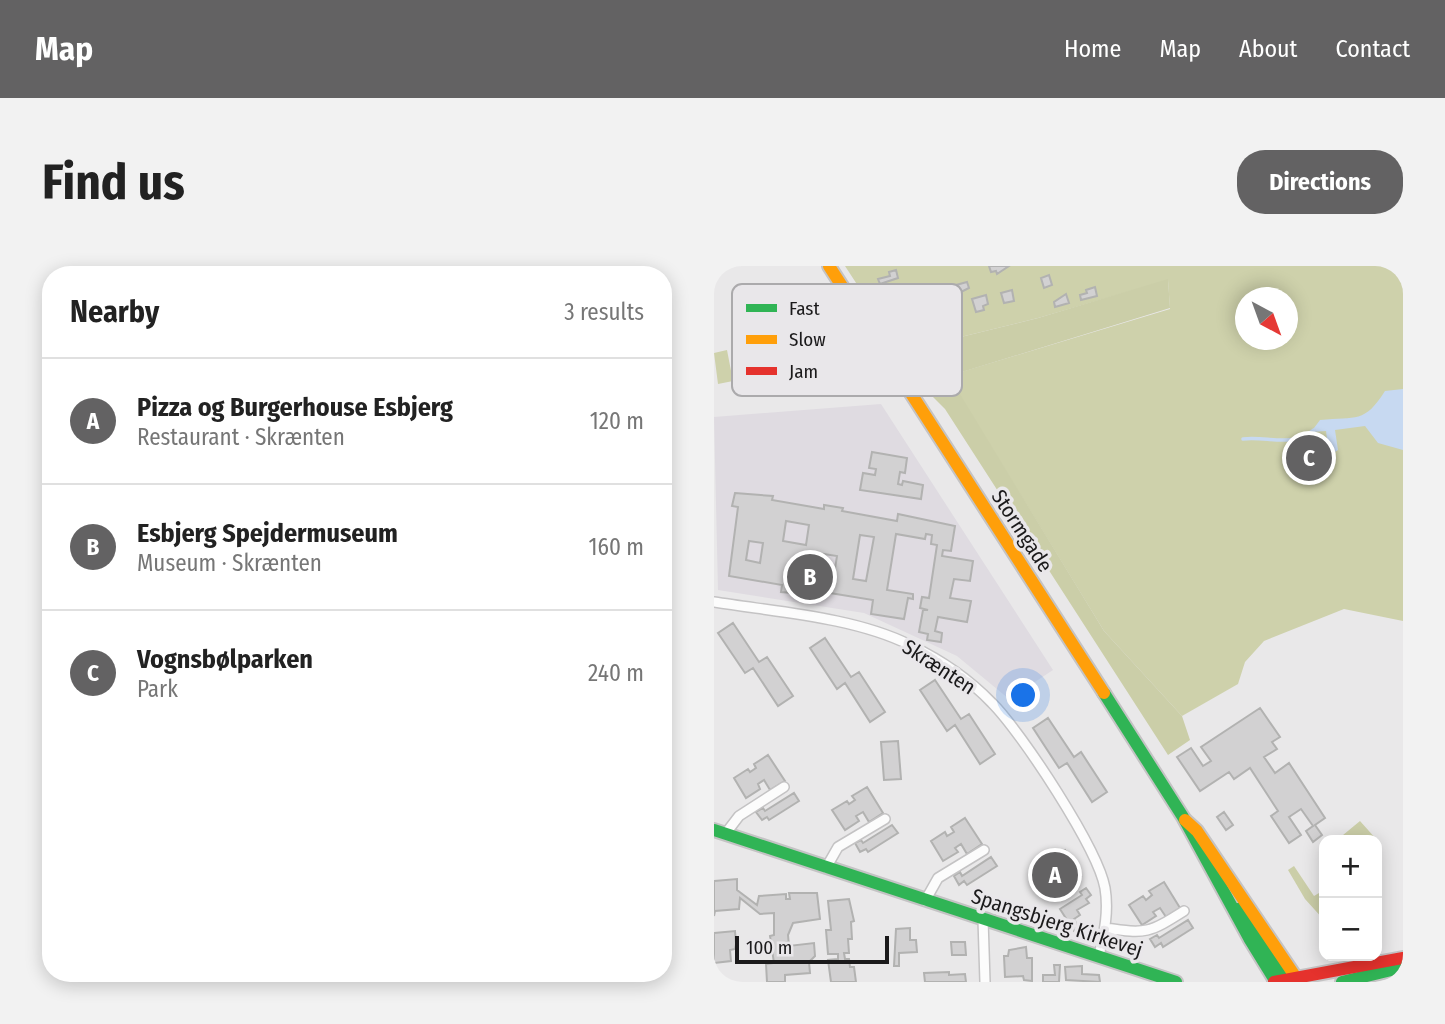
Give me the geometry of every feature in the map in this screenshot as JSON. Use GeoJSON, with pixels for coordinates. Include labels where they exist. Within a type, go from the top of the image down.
{"type":"FeatureCollection","features":[{"type":"Feature","properties":{"kind":"street","name":"Stormgade"},"geometry":{"type":"LineString","coordinates":[[829,266],[841,284]]}},
{"type":"Feature","properties":{"kind":"street","name":"Stormgade"},"geometry":{"type":"LineString","coordinates":[[912,396],[1182,817],[1190,837],[1224,892],[1242,932],[1284,981]]}},
{"type":"Feature","properties":{"kind":"street","name":"Skrænten"},"geometry":{"type":"LineString","coordinates":[[714,601],[854,626],[885,635],[910,645],[970,684],[992,703],[1013,728],[1082,834],[1099,866],[1105,887],[1105,928],[1099,956]]}},
{"type":"Feature","properties":{"kind":"street","name":"Spangsbjerg Kirkevej"},"geometry":{"type":"LineString","coordinates":[[720,832],[739,816],[784,787]]}},
{"type":"Feature","properties":{"kind":"street","name":"Stormgade"},"geometry":{"type":"LineString","coordinates":[[1182,817],[1197,831],[1284,981]]}},
{"type":"Feature","properties":{"kind":"street"},"geometry":{"type":"LineString","coordinates":[[826,868],[838,847],[886,819]]}},
{"type":"Feature","properties":{"kind":"street","name":"Spangsbjerg Kirkevej"},"geometry":{"type":"LineString","coordinates":[[720,832],[1099,956],[1144,977],[1176,982]]}},
{"type":"Feature","properties":{"kind":"street","name":"Spangsbjerg Kirkevej"},"geometry":{"type":"LineString","coordinates":[[925,901],[938,878],[984,850]]}},
{"type":"Feature","properties":{"kind":"street"},"geometry":{"type":"LineString","coordinates":[[1105,928],[1137,933],[1151,931],[1184,911]]}},
{"type":"Feature","properties":{"kind":"street"},"geometry":{"type":"LineString","coordinates":[[983,919],[985,982]]}},
{"type":"Feature","properties":{"kind":"street"},"geometry":{"type":"LineString","coordinates":[[1284,981],[1403,958]]}},
{"type":"Feature","properties":{"kind":"street"},"geometry":{"type":"LineString","coordinates":[[1342,982],[1403,967]]}},
{"type":"Feature","properties":{"kind":"shaded area"},"geometry":{"type":"Polygon","coordinates":[[[881,404],[1053,670],[1009,699],[957,656],[864,613],[718,590],[714,417],[881,404]]]}},
{"type":"Feature","properties":{"kind":"green space"},"geometry":{"type":"Polygon","coordinates":[[[845,266],[1403,266],[1403,621],[1344,609],[1264,641],[1245,662],[1238,684],[1182,716],[1104,631],[960,396],[962,372],[1170,309],[1168,280],[1038,318],[962,337],[962,284],[857,284],[845,266]]]}},
{"type":"Feature","properties":{"kind":"green space"},"geometry":{"type":"Polygon","coordinates":[[[1168,279],[1170,308],[962,372],[962,337],[1038,318],[1168,279]]]}},
{"type":"Feature","properties":{"kind":"green space"},"geometry":{"type":"Polygon","coordinates":[[[727,350],[732,381],[718,384],[714,353],[727,350]]]}},
{"type":"Feature","properties":{"kind":"green space"},"geometry":{"type":"Polygon","coordinates":[[[932,396],[961,396],[1104,631],[1182,716],[1190,740],[1168,755],[945,409],[932,396]]]}},
{"type":"Feature","properties":{"kind":"green space"},"geometry":{"type":"Polygon","coordinates":[[[1360,821],[1373,835],[1343,835],[1360,821]]]}},
{"type":"Feature","properties":{"kind":"green space"},"geometry":{"type":"Polygon","coordinates":[[[1294,866],[1314,896],[1319,893],[1319,914],[1305,899],[1288,870],[1294,866]]]}},
{"type":"Feature","properties":{"kind":"water"},"geometry":{"type":"Polygon","coordinates":[[[1403,389],[1403,450],[1378,443],[1365,426],[1335,430],[1338,450],[1329,456],[1326,431],[1311,432],[1320,420],[1351,418],[1365,414],[1385,391],[1403,389]]]}},
{"type":"Feature","properties":{"kind":"building"},"geometry":{"type":"Polygon","coordinates":[[[989,266],[1009,266],[997,274],[996,271],[991,272],[989,266]]]}},
{"type":"Feature","properties":{"kind":"building"},"geometry":{"type":"Polygon","coordinates":[[[896,270],[898,278],[880,284],[878,279],[890,276],[889,272],[896,270]]]}},
{"type":"Feature","properties":{"kind":"building"},"geometry":{"type":"Polygon","coordinates":[[[1049,275],[1052,285],[1044,288],[1041,278],[1049,275]]]}},
{"type":"Feature","properties":{"kind":"building"},"geometry":{"type":"Polygon","coordinates":[[[967,282],[969,288],[962,292],[962,284],[960,284],[967,282]]]}},
{"type":"Feature","properties":{"kind":"building"},"geometry":{"type":"Polygon","coordinates":[[[1095,287],[1097,296],[1081,300],[1080,295],[1095,287]]]}},
{"type":"Feature","properties":{"kind":"building"},"geometry":{"type":"Polygon","coordinates":[[[1012,290],[1014,301],[1004,303],[1001,293],[1012,290]]]}},
{"type":"Feature","properties":{"kind":"building"},"geometry":{"type":"Polygon","coordinates":[[[1066,294],[1069,303],[1055,307],[1054,302],[1066,294]]]}},
{"type":"Feature","properties":{"kind":"building"},"geometry":{"type":"Polygon","coordinates":[[[986,295],[988,304],[983,306],[984,310],[976,312],[972,299],[986,295]]]}},
{"type":"Feature","properties":{"kind":"building"},"geometry":{"type":"Polygon","coordinates":[[[872,452],[907,458],[905,473],[900,472],[898,484],[902,485],[903,481],[923,485],[921,499],[860,490],[863,473],[875,475],[876,469],[869,468],[872,452]]]}},
{"type":"Feature","properties":{"kind":"building"},"geometry":{"type":"Polygon","coordinates":[[[735,493],[773,496],[772,500],[824,509],[824,505],[843,508],[842,511],[897,521],[898,514],[955,526],[951,551],[943,550],[942,556],[973,561],[970,581],[954,579],[950,598],[971,601],[967,622],[938,617],[935,631],[942,633],[941,642],[927,640],[928,634],[919,632],[923,610],[928,610],[920,608],[922,597],[929,598],[937,545],[931,544],[932,535],[926,534],[925,539],[896,534],[887,590],[913,594],[913,599],[908,598],[904,619],[871,614],[873,600],[793,587],[792,593],[781,592],[782,585],[729,576],[738,507],[732,506],[735,493]],[[786,521],[783,541],[806,545],[809,525],[786,521]],[[860,535],[853,579],[866,581],[874,537],[860,535]],[[749,541],[746,560],[760,563],[763,543],[749,541]],[[824,554],[820,573],[834,575],[837,556],[824,554]]]}},
{"type":"Feature","properties":{"kind":"building"},"geometry":{"type":"Polygon","coordinates":[[[733,623],[759,662],[767,657],[793,696],[778,706],[753,668],[745,673],[718,633],[733,623]]]}},
{"type":"Feature","properties":{"kind":"building"},"geometry":{"type":"Polygon","coordinates":[[[825,638],[851,677],[859,672],[885,712],[870,722],[845,683],[837,689],[810,648],[825,638]]]}},
{"type":"Feature","properties":{"kind":"building"},"geometry":{"type":"Polygon","coordinates":[[[935,680],[961,719],[969,714],[995,754],[980,764],[955,725],[947,731],[920,690],[935,680]]]}},
{"type":"Feature","properties":{"kind":"building"},"geometry":{"type":"Polygon","coordinates":[[[1260,708],[1280,737],[1272,742],[1277,749],[1264,757],[1275,773],[1289,763],[1325,818],[1315,825],[1322,835],[1313,842],[1306,831],[1313,826],[1301,809],[1289,817],[1301,835],[1289,843],[1271,816],[1278,811],[1250,768],[1234,779],[1229,772],[1200,791],[1177,757],[1191,748],[1203,766],[1211,761],[1201,747],[1260,708]]]}},
{"type":"Feature","properties":{"kind":"building"},"geometry":{"type":"Polygon","coordinates":[[[1048,718],[1074,757],[1081,752],[1107,792],[1092,802],[1067,763],[1059,768],[1033,728],[1048,718]]]}},
{"type":"Feature","properties":{"kind":"building"},"geometry":{"type":"Polygon","coordinates":[[[898,741],[901,779],[884,780],[881,742],[898,741]]]}},
{"type":"Feature","properties":{"kind":"building"},"geometry":{"type":"Polygon","coordinates":[[[768,755],[785,781],[770,790],[764,780],[758,784],[760,789],[746,798],[734,778],[748,769],[750,772],[756,768],[754,764],[768,755]]]}},
{"type":"Feature","properties":{"kind":"building"},"geometry":{"type":"Polygon","coordinates":[[[867,787],[883,813],[869,822],[863,812],[856,816],[859,821],[845,830],[832,810],[847,801],[849,804],[855,800],[852,796],[867,787]]]}},
{"type":"Feature","properties":{"kind":"building"},"geometry":{"type":"Polygon","coordinates":[[[794,793],[799,801],[769,820],[767,817],[762,820],[756,812],[763,808],[765,811],[794,793]]]}},
{"type":"Feature","properties":{"kind":"building"},"geometry":{"type":"Polygon","coordinates":[[[1224,812],[1233,825],[1226,830],[1217,817],[1224,812]]]}},
{"type":"Feature","properties":{"kind":"building"},"geometry":{"type":"Polygon","coordinates":[[[965,818],[982,844],[967,854],[961,844],[955,848],[958,852],[943,861],[931,841],[945,832],[947,836],[954,832],[951,827],[965,818]]]}},
{"type":"Feature","properties":{"kind":"building"},"geometry":{"type":"Polygon","coordinates":[[[892,825],[898,833],[868,852],[866,849],[860,852],[855,843],[861,840],[863,843],[892,825]]]}},
{"type":"Feature","properties":{"kind":"building"},"geometry":{"type":"Polygon","coordinates":[[[1065,850],[1081,876],[1067,885],[1060,876],[1054,879],[1057,884],[1042,893],[1030,873],[1044,864],[1046,867],[1053,863],[1050,859],[1065,850]]]}},
{"type":"Feature","properties":{"kind":"building"},"geometry":{"type":"Polygon","coordinates":[[[991,857],[997,866],[967,885],[964,881],[959,885],[954,876],[960,872],[962,876],[991,857]]]}},
{"type":"Feature","properties":{"kind":"building"},"geometry":{"type":"Polygon","coordinates":[[[737,879],[737,890],[757,905],[759,896],[786,894],[786,899],[790,899],[789,893],[817,893],[820,919],[793,923],[788,935],[789,946],[814,943],[815,956],[809,962],[810,973],[785,975],[785,982],[767,982],[766,964],[774,963],[770,936],[774,935],[774,913],[760,914],[740,898],[739,909],[715,911],[714,916],[714,881],[737,879]]]}},
{"type":"Feature","properties":{"kind":"building"},"geometry":{"type":"Polygon","coordinates":[[[1164,882],[1180,908],[1166,917],[1160,908],[1153,912],[1156,916],[1142,925],[1129,905],[1143,896],[1146,900],[1152,895],[1149,891],[1164,882]]]}},
{"type":"Feature","properties":{"kind":"building"},"geometry":{"type":"Polygon","coordinates":[[[1086,888],[1091,895],[1086,899],[1089,903],[1077,910],[1080,915],[1074,919],[1079,928],[1074,931],[1060,909],[1082,895],[1080,892],[1086,888]]]}},
{"type":"Feature","properties":{"kind":"building"},"geometry":{"type":"Polygon","coordinates":[[[849,899],[854,921],[851,922],[852,939],[848,939],[849,953],[844,953],[845,959],[849,959],[850,967],[854,967],[856,982],[831,982],[828,960],[838,959],[838,954],[828,954],[826,930],[831,930],[828,901],[849,899]]]}},
{"type":"Feature","properties":{"kind":"building"},"geometry":{"type":"Polygon","coordinates":[[[1188,920],[1193,928],[1163,947],[1161,943],[1155,947],[1150,939],[1157,935],[1159,938],[1188,920]]]}},
{"type":"Feature","properties":{"kind":"building"},"geometry":{"type":"Polygon","coordinates":[[[910,928],[910,940],[916,940],[917,952],[899,953],[899,966],[894,966],[896,929],[910,928]]]}},
{"type":"Feature","properties":{"kind":"building"},"geometry":{"type":"Polygon","coordinates":[[[735,931],[736,944],[735,949],[730,950],[731,961],[714,963],[714,933],[735,931]]]}},
{"type":"Feature","properties":{"kind":"building"},"geometry":{"type":"Polygon","coordinates":[[[951,942],[965,942],[966,955],[952,955],[951,942]]]}},
{"type":"Feature","properties":{"kind":"building"},"geometry":{"type":"Polygon","coordinates":[[[1026,947],[1027,958],[1032,958],[1032,981],[1024,980],[1023,976],[1005,977],[1004,956],[1008,956],[1009,950],[1026,947]]]}},
{"type":"Feature","properties":{"kind":"building"},"geometry":{"type":"Polygon","coordinates":[[[1054,965],[1060,965],[1059,982],[1043,982],[1043,975],[1055,975],[1054,965]]]}},
{"type":"Feature","properties":{"kind":"building"},"geometry":{"type":"Polygon","coordinates":[[[1082,966],[1082,974],[1099,975],[1100,982],[1066,980],[1065,967],[1082,966]]]}},
{"type":"Feature","properties":{"kind":"building"},"geometry":{"type":"Polygon","coordinates":[[[949,972],[949,975],[965,974],[966,982],[925,982],[924,973],[949,972]]]}},
{"type":"Feature","properties":{"kind":"waterway"},"geometry":{"type":"LineString","coordinates":[[1243,439],[1297,439],[1314,430]]}},
{"type":"Feature","properties":{"kind":"traffic: fast"},"geometry":{"type":"LineString","coordinates":[[1104,693],[1183,817],[1276,982]]}},
{"type":"Feature","properties":{"kind":"traffic: fast"},"geometry":{"type":"LineString","coordinates":[[714,830],[1176,982]]}},
{"type":"Feature","properties":{"kind":"traffic: fast"},"geometry":{"type":"LineString","coordinates":[[1238,909],[1284,974]]}},
{"type":"Feature","properties":{"kind":"traffic: fast"},"geometry":{"type":"LineString","coordinates":[[1342,982],[1403,967]]}},
{"type":"Feature","properties":{"kind":"traffic: slow"},"geometry":{"type":"LineString","coordinates":[[829,266],[841,284]]}},
{"type":"Feature","properties":{"kind":"traffic: slow"},"geometry":{"type":"LineString","coordinates":[[913,396],[1104,693]]}},
{"type":"Feature","properties":{"kind":"traffic: slow"},"geometry":{"type":"LineString","coordinates":[[1185,820],[1197,831],[1299,982]]}},
{"type":"Feature","properties":{"kind":"traffic: jam"},"geometry":{"type":"LineString","coordinates":[[1274,982],[1403,958]]}},
{"type":"Feature","properties":{"kind":"place","name":"Vognsbølparken"},"geometry":{"type":"Point","coordinates":[1309,458]}},
{"type":"Feature","properties":{"kind":"place","name":"Esbjerg Spejdermuseum"},"geometry":{"type":"Point","coordinates":[810,577]}},
{"type":"Feature","properties":{"kind":"place","name":"Pizza og Burgerhouse Esbjerg"},"geometry":{"type":"Point","coordinates":[1055,875]}}]}
